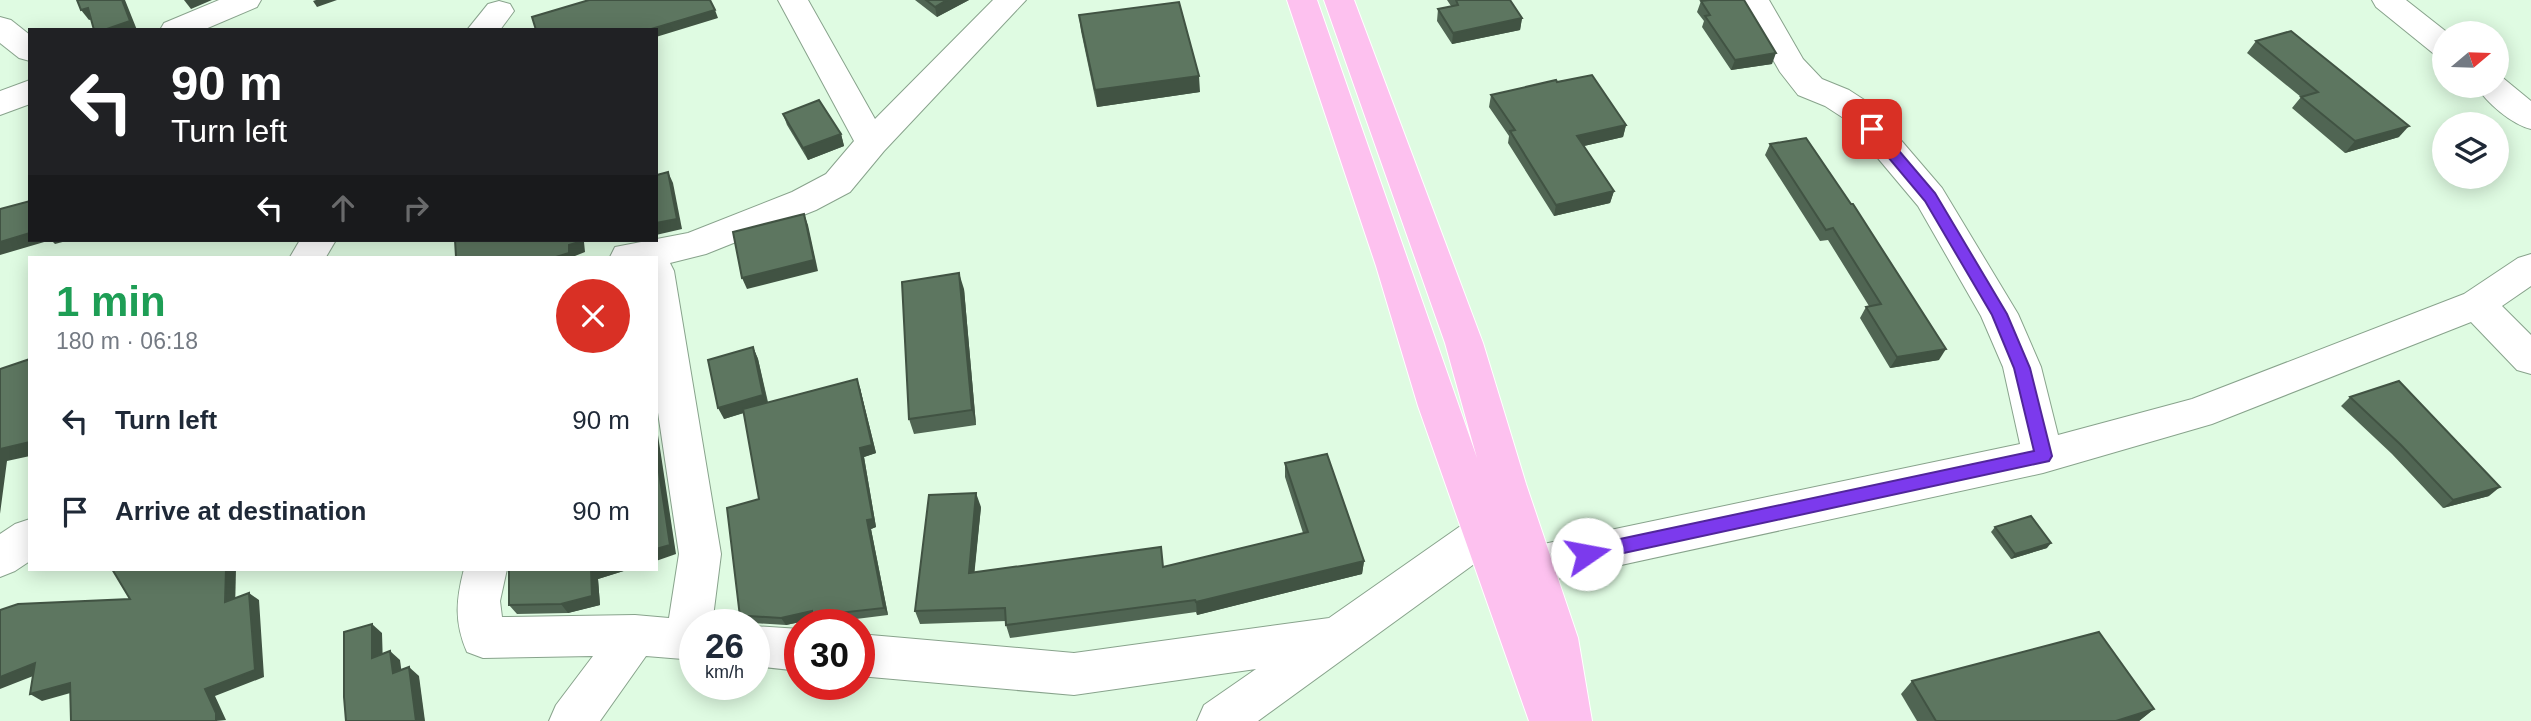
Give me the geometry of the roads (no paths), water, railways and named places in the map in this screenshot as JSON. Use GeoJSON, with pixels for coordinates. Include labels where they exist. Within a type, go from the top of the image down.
{"type":"FeatureCollection","features":[{"type":"Feature","properties":{"kind":"highway"},"geometry":{"type":"LineString","coordinates":[[1302,0],[1484,533],[1552,721]]}},
{"type":"Feature","properties":{"kind":"highway"},"geometry":{"type":"LineString","coordinates":[[1339,0],[1460,331],[1505,484],[1556,638],[1569,721]]}},
{"type":"Feature","properties":{"kind":"street"},"geometry":{"type":"LineString","coordinates":[[180,28],[246,0]]}},
{"type":"Feature","properties":{"kind":"street"},"geometry":{"type":"LineString","coordinates":[[793,0],[872,143]]}},
{"type":"Feature","properties":{"kind":"street"},"geometry":{"type":"LineString","coordinates":[[658,256],[693,245],[804,201],[838,183],[872,143],[1011,0]]}},
{"type":"Feature","properties":{"kind":"street"},"geometry":{"type":"LineString","coordinates":[[1754,0],[1791,65],[1810,87],[1837,97],[1857,111],[1930,197],[1999,314],[2022,368],[2043,456]]}},
{"type":"Feature","properties":{"kind":"street"},"geometry":{"type":"LineString","coordinates":[[2388,0],[2432,36]]}},
{"type":"Feature","properties":{"kind":"street"},"geometry":{"type":"LineString","coordinates":[[0,27],[28,49]]}},
{"type":"Feature","properties":{"kind":"street"},"geometry":{"type":"LineString","coordinates":[[0,104],[28,92]]}},
{"type":"Feature","properties":{"kind":"street"},"geometry":{"type":"LineString","coordinates":[[2507,98],[2531,118]]}},
{"type":"Feature","properties":{"kind":"street"},"geometry":{"type":"LineString","coordinates":[[1534,565],[2043,456],[2198,413],[2477,304],[2531,268]]}},
{"type":"Feature","properties":{"kind":"street"},"geometry":{"type":"LineString","coordinates":[[2477,304],[2531,359]]}},
{"type":"Feature","properties":{"kind":"street"},"geometry":{"type":"LineString","coordinates":[[658,316],[700,554],[694,609]]}},
{"type":"Feature","properties":{"kind":"street"},"geometry":{"type":"LineString","coordinates":[[1220,721],[1484,533]]}},
{"type":"Feature","properties":{"kind":"street"},"geometry":{"type":"LineString","coordinates":[[0,558],[28,538]]}},
{"type":"Feature","properties":{"kind":"street"},"geometry":{"type":"LineString","coordinates":[[486,571],[478,601],[483,638],[635,635],[679,639]]}},
{"type":"Feature","properties":{"kind":"street"},"geometry":{"type":"LineString","coordinates":[[572,721],[635,635]]}},
{"type":"Feature","properties":{"kind":"street"},"geometry":{"type":"LineString","coordinates":[[875,656],[1074,674],[1338,637]]}}]}
